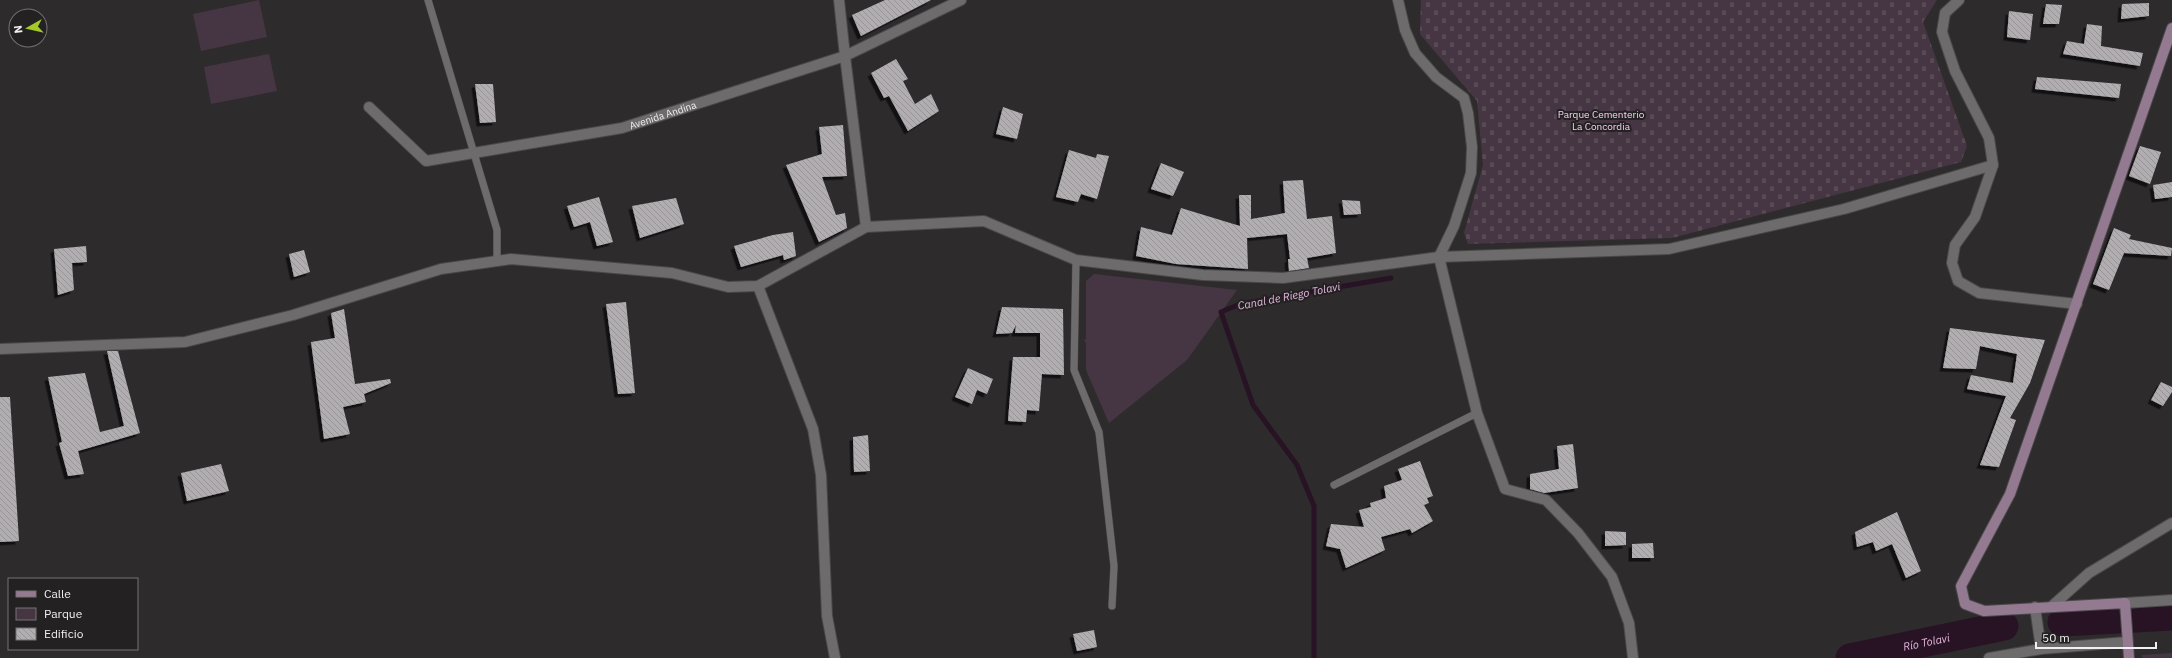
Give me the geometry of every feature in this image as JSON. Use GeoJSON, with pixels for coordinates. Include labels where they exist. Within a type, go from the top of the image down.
{"type":"FeatureCollection","features":[{"type":"Feature","properties":{"kind":"main road"},"geometry":{"type":"LineString","coordinates":[[2129,658],[2125,602],[1984,611],[1965,604],[1961,586],[2010,494],[2172,28]]}},
{"type":"Feature","properties":{"kind":"street"},"geometry":{"type":"LineString","coordinates":[[838,0],[866,227]]}},
{"type":"Feature","properties":{"kind":"street","name":"Avenida Andina"},"geometry":{"type":"LineString","coordinates":[[369,107],[426,161],[622,128],[845,56],[961,0]]}},
{"type":"Feature","properties":{"kind":"street"},"geometry":{"type":"LineString","coordinates":[[1398,0],[1405,30],[1415,53],[1436,77],[1464,98],[1468,113],[1472,148],[1471,173],[1454,226],[1440,257],[1477,413],[1506,489],[1546,500],[1578,533],[1612,577],[1629,623],[1633,658]]}},
{"type":"Feature","properties":{"kind":"street"},"geometry":{"type":"LineString","coordinates":[[1959,0],[1945,13],[1942,32],[1955,71],[1989,138],[1992,165],[1975,217],[1955,246],[1952,263],[1958,281],[1979,293],[2077,304]]}},
{"type":"Feature","properties":{"kind":"street"},"geometry":{"type":"LineString","coordinates":[[0,349],[185,342],[293,314],[440,269],[511,259],[672,273],[728,287],[758,286],[866,227],[984,221],[1076,260],[1203,275],[1283,278],[1440,257],[1670,249],[1844,209],[1992,165]]}},
{"type":"Feature","properties":{"kind":"street"},"geometry":{"type":"LineString","coordinates":[[758,286],[813,429],[821,474],[827,616],[834,658]]}},
{"type":"Feature","properties":{"kind":"street"},"geometry":{"type":"LineString","coordinates":[[2051,606],[2089,573],[2172,523]]}},
{"type":"Feature","properties":{"kind":"street"},"geometry":{"type":"LineString","coordinates":[[2125,602],[2172,600]]}},
{"type":"Feature","properties":{"kind":"street"},"geometry":{"type":"LineString","coordinates":[[2035,607],[2041,649]]}},
{"type":"Feature","properties":{"kind":"street"},"geometry":{"type":"LineString","coordinates":[[1989,658],[2041,649],[2127,642]]}},
{"type":"Feature","properties":{"kind":"lane"},"geometry":{"type":"LineString","coordinates":[[428,0],[498,230],[497,261]]}},
{"type":"Feature","properties":{"kind":"lane"},"geometry":{"type":"LineString","coordinates":[[1076,260],[1074,370],[1099,432],[1114,566],[1112,606]]}},
{"type":"Feature","properties":{"kind":"lane"},"geometry":{"type":"LineString","coordinates":[[1334,485],[1477,413]]}},
{"type":"Feature","properties":{"kind":"green space"},"geometry":{"type":"Polygon","coordinates":[[[259,0],[267,37],[201,51],[193,14],[259,0]]]}},
{"type":"Feature","properties":{"kind":"green space","name":"Parque Cementerio La Concordia"},"geometry":{"type":"Polygon","coordinates":[[[1421,0],[1937,0],[1923,22],[1967,146],[1961,162],[1672,238],[1468,244],[1464,233],[1483,165],[1477,101],[1420,34],[1421,0]]]}},
{"type":"Feature","properties":{"kind":"green space"},"geometry":{"type":"Polygon","coordinates":[[[269,54],[277,91],[211,104],[204,67],[269,54]]]}},
{"type":"Feature","properties":{"kind":"green space"},"geometry":{"type":"Polygon","coordinates":[[[1094,274],[1237,290],[1187,360],[1109,423],[1086,370],[1086,343],[1084,340],[1086,339],[1086,281],[1094,274]]]}},
{"type":"Feature","properties":{"kind":"green space"},"geometry":{"type":"Polygon","coordinates":[[[2172,653],[2172,658],[2142,658],[2142,655],[2172,653]]]}},
{"type":"Feature","properties":{"kind":"building"},"geometry":{"type":"Polygon","coordinates":[[[885,0],[931,0],[861,36],[852,15],[885,0]]]}},
{"type":"Feature","properties":{"kind":"building"},"geometry":{"type":"Polygon","coordinates":[[[2149,3],[2149,16],[2121,19],[2122,4],[2149,3]]]}},
{"type":"Feature","properties":{"kind":"building"},"geometry":{"type":"Polygon","coordinates":[[[2046,4],[2062,5],[2059,24],[2043,24],[2046,4]]]}},
{"type":"Feature","properties":{"kind":"building"},"geometry":{"type":"Polygon","coordinates":[[[2009,11],[2033,14],[2030,40],[2007,37],[2009,11]]]}},
{"type":"Feature","properties":{"kind":"building"},"geometry":{"type":"Polygon","coordinates":[[[2087,24],[2102,26],[2101,46],[2143,53],[2140,66],[2063,54],[2067,41],[2084,44],[2087,24]]]}},
{"type":"Feature","properties":{"kind":"building"},"geometry":{"type":"Polygon","coordinates":[[[896,59],[908,79],[903,81],[915,104],[931,94],[939,111],[908,131],[889,96],[884,98],[871,73],[896,59]]]}},
{"type":"Feature","properties":{"kind":"building"},"geometry":{"type":"Polygon","coordinates":[[[2037,77],[2121,84],[2119,98],[2035,89],[2037,77]]]}},
{"type":"Feature","properties":{"kind":"building"},"geometry":{"type":"Polygon","coordinates":[[[475,84],[493,84],[496,122],[480,123],[475,84]]]}},
{"type":"Feature","properties":{"kind":"building"},"geometry":{"type":"Polygon","coordinates":[[[1003,107],[1023,114],[1017,139],[996,134],[1003,107]]]}},
{"type":"Feature","properties":{"kind":"building"},"geometry":{"type":"Polygon","coordinates":[[[843,125],[847,176],[822,177],[836,215],[845,213],[847,228],[819,242],[786,165],[822,154],[819,127],[843,125]]]}},
{"type":"Feature","properties":{"kind":"building"},"geometry":{"type":"Polygon","coordinates":[[[2140,146],[2161,152],[2150,184],[2129,176],[2140,146]]]}},
{"type":"Feature","properties":{"kind":"building"},"geometry":{"type":"Polygon","coordinates":[[[1069,150],[1096,158],[1097,154],[1109,156],[1097,199],[1081,194],[1078,202],[1056,197],[1069,150]]]}},
{"type":"Feature","properties":{"kind":"building"},"geometry":{"type":"Polygon","coordinates":[[[1161,163],[1184,172],[1173,196],[1151,189],[1161,163]]]}},
{"type":"Feature","properties":{"kind":"building"},"geometry":{"type":"Polygon","coordinates":[[[1303,180],[1307,219],[1332,216],[1336,253],[1307,258],[1309,268],[1289,271],[1288,259],[1290,259],[1287,234],[1247,238],[1248,269],[1176,264],[1136,256],[1141,227],[1172,235],[1181,208],[1240,226],[1239,195],[1251,195],[1251,219],[1285,213],[1283,181],[1303,180]]]}},
{"type":"Feature","properties":{"kind":"building"},"geometry":{"type":"Polygon","coordinates":[[[2172,182],[2172,197],[2155,199],[2153,185],[2172,182]]]}},
{"type":"Feature","properties":{"kind":"building"},"geometry":{"type":"Polygon","coordinates":[[[599,197],[613,242],[597,246],[590,222],[574,227],[567,206],[599,197]]]}},
{"type":"Feature","properties":{"kind":"building"},"geometry":{"type":"Polygon","coordinates":[[[676,198],[684,224],[640,238],[632,206],[676,198]]]}},
{"type":"Feature","properties":{"kind":"building"},"geometry":{"type":"Polygon","coordinates":[[[1342,200],[1360,201],[1361,214],[1344,215],[1342,200]]]}},
{"type":"Feature","properties":{"kind":"building"},"geometry":{"type":"Polygon","coordinates":[[[2114,228],[2131,235],[2129,239],[2172,248],[2171,256],[2124,253],[2109,290],[2093,284],[2114,228]]]}},
{"type":"Feature","properties":{"kind":"building"},"geometry":{"type":"Polygon","coordinates":[[[793,232],[796,256],[784,260],[783,255],[741,267],[734,246],[773,235],[793,232]]]}},
{"type":"Feature","properties":{"kind":"building"},"geometry":{"type":"Polygon","coordinates":[[[86,246],[87,262],[72,263],[74,290],[58,295],[54,249],[86,246]]]}},
{"type":"Feature","properties":{"kind":"building"},"geometry":{"type":"Polygon","coordinates":[[[304,250],[310,272],[294,277],[289,254],[304,250]]]}},
{"type":"Feature","properties":{"kind":"building"},"geometry":{"type":"Polygon","coordinates":[[[626,302],[635,393],[618,394],[606,304],[626,302]]]}},
{"type":"Feature","properties":{"kind":"building"},"geometry":{"type":"Polygon","coordinates":[[[1002,307],[1063,309],[1064,375],[1042,374],[1039,411],[1027,410],[1026,422],[1008,421],[1013,357],[1040,357],[1040,333],[1015,333],[1016,325],[1012,333],[996,334],[1002,307]]]}},
{"type":"Feature","properties":{"kind":"building"},"geometry":{"type":"Polygon","coordinates":[[[344,309],[355,384],[390,379],[391,383],[364,394],[366,402],[343,407],[350,434],[324,439],[311,342],[335,338],[331,313],[344,309]]]}},
{"type":"Feature","properties":{"kind":"building"},"geometry":{"type":"Polygon","coordinates":[[[1950,328],[2045,340],[2030,383],[2010,418],[2016,420],[1999,467],[1980,465],[2006,396],[1967,389],[1971,375],[2013,383],[2017,354],[1980,346],[1976,369],[1943,368],[1950,328]]]}},
{"type":"Feature","properties":{"kind":"building"},"geometry":{"type":"Polygon","coordinates":[[[107,351],[118,351],[140,433],[78,451],[84,474],[68,476],[59,443],[62,442],[48,377],[85,373],[100,432],[124,426],[107,351]]]}},
{"type":"Feature","properties":{"kind":"building"},"geometry":{"type":"Polygon","coordinates":[[[968,368],[993,379],[987,394],[977,390],[972,404],[955,397],[968,368]]]}},
{"type":"Feature","properties":{"kind":"building"},"geometry":{"type":"Polygon","coordinates":[[[2161,382],[2172,387],[2172,392],[2163,406],[2151,400],[2161,382]]]}},
{"type":"Feature","properties":{"kind":"building"},"geometry":{"type":"Polygon","coordinates":[[[0,397],[10,397],[19,541],[0,542],[0,397]]]}},
{"type":"Feature","properties":{"kind":"building"},"geometry":{"type":"Polygon","coordinates":[[[868,435],[870,471],[854,472],[853,437],[868,435]]]}},
{"type":"Feature","properties":{"kind":"building"},"geometry":{"type":"Polygon","coordinates":[[[1573,444],[1578,488],[1544,493],[1530,489],[1530,474],[1559,469],[1557,446],[1573,444]]]}},
{"type":"Feature","properties":{"kind":"building"},"geometry":{"type":"Polygon","coordinates":[[[1420,461],[1433,496],[1427,498],[1429,503],[1424,505],[1433,521],[1412,533],[1410,529],[1381,537],[1385,550],[1346,568],[1340,549],[1326,546],[1331,524],[1364,527],[1359,510],[1371,507],[1370,503],[1386,498],[1384,486],[1402,480],[1398,469],[1420,461]]]}},
{"type":"Feature","properties":{"kind":"building"},"geometry":{"type":"Polygon","coordinates":[[[221,464],[229,491],[187,501],[181,473],[221,464]]]}},
{"type":"Feature","properties":{"kind":"building"},"geometry":{"type":"Polygon","coordinates":[[[1897,512],[1921,571],[1906,578],[1892,544],[1876,551],[1873,542],[1857,547],[1855,532],[1897,512]]]}},
{"type":"Feature","properties":{"kind":"building"},"geometry":{"type":"Polygon","coordinates":[[[1605,531],[1626,532],[1626,545],[1605,546],[1605,531]]]}},
{"type":"Feature","properties":{"kind":"building"},"geometry":{"type":"Polygon","coordinates":[[[1653,543],[1654,558],[1632,558],[1632,544],[1653,543]]]}},
{"type":"Feature","properties":{"kind":"building"},"geometry":{"type":"Polygon","coordinates":[[[1094,630],[1097,647],[1077,651],[1073,634],[1094,630]]]}},
{"type":"Feature","properties":{"kind":"waterway","name":"Canal de Riego Tolavi"},"geometry":{"type":"LineString","coordinates":[[1314,658],[1314,506],[1297,465],[1253,405],[1221,312],[1240,304],[1391,278]]}},
{"type":"Feature","properties":{"kind":"waterway","name":"Río Tolavi"},"geometry":{"type":"LineString","coordinates":[[2062,622],[2172,616]]}},
{"type":"Feature","properties":{"kind":"waterway","name":"Río Tolavi"},"geometry":{"type":"LineString","coordinates":[[1850,658],[2004,626]]}}]}
